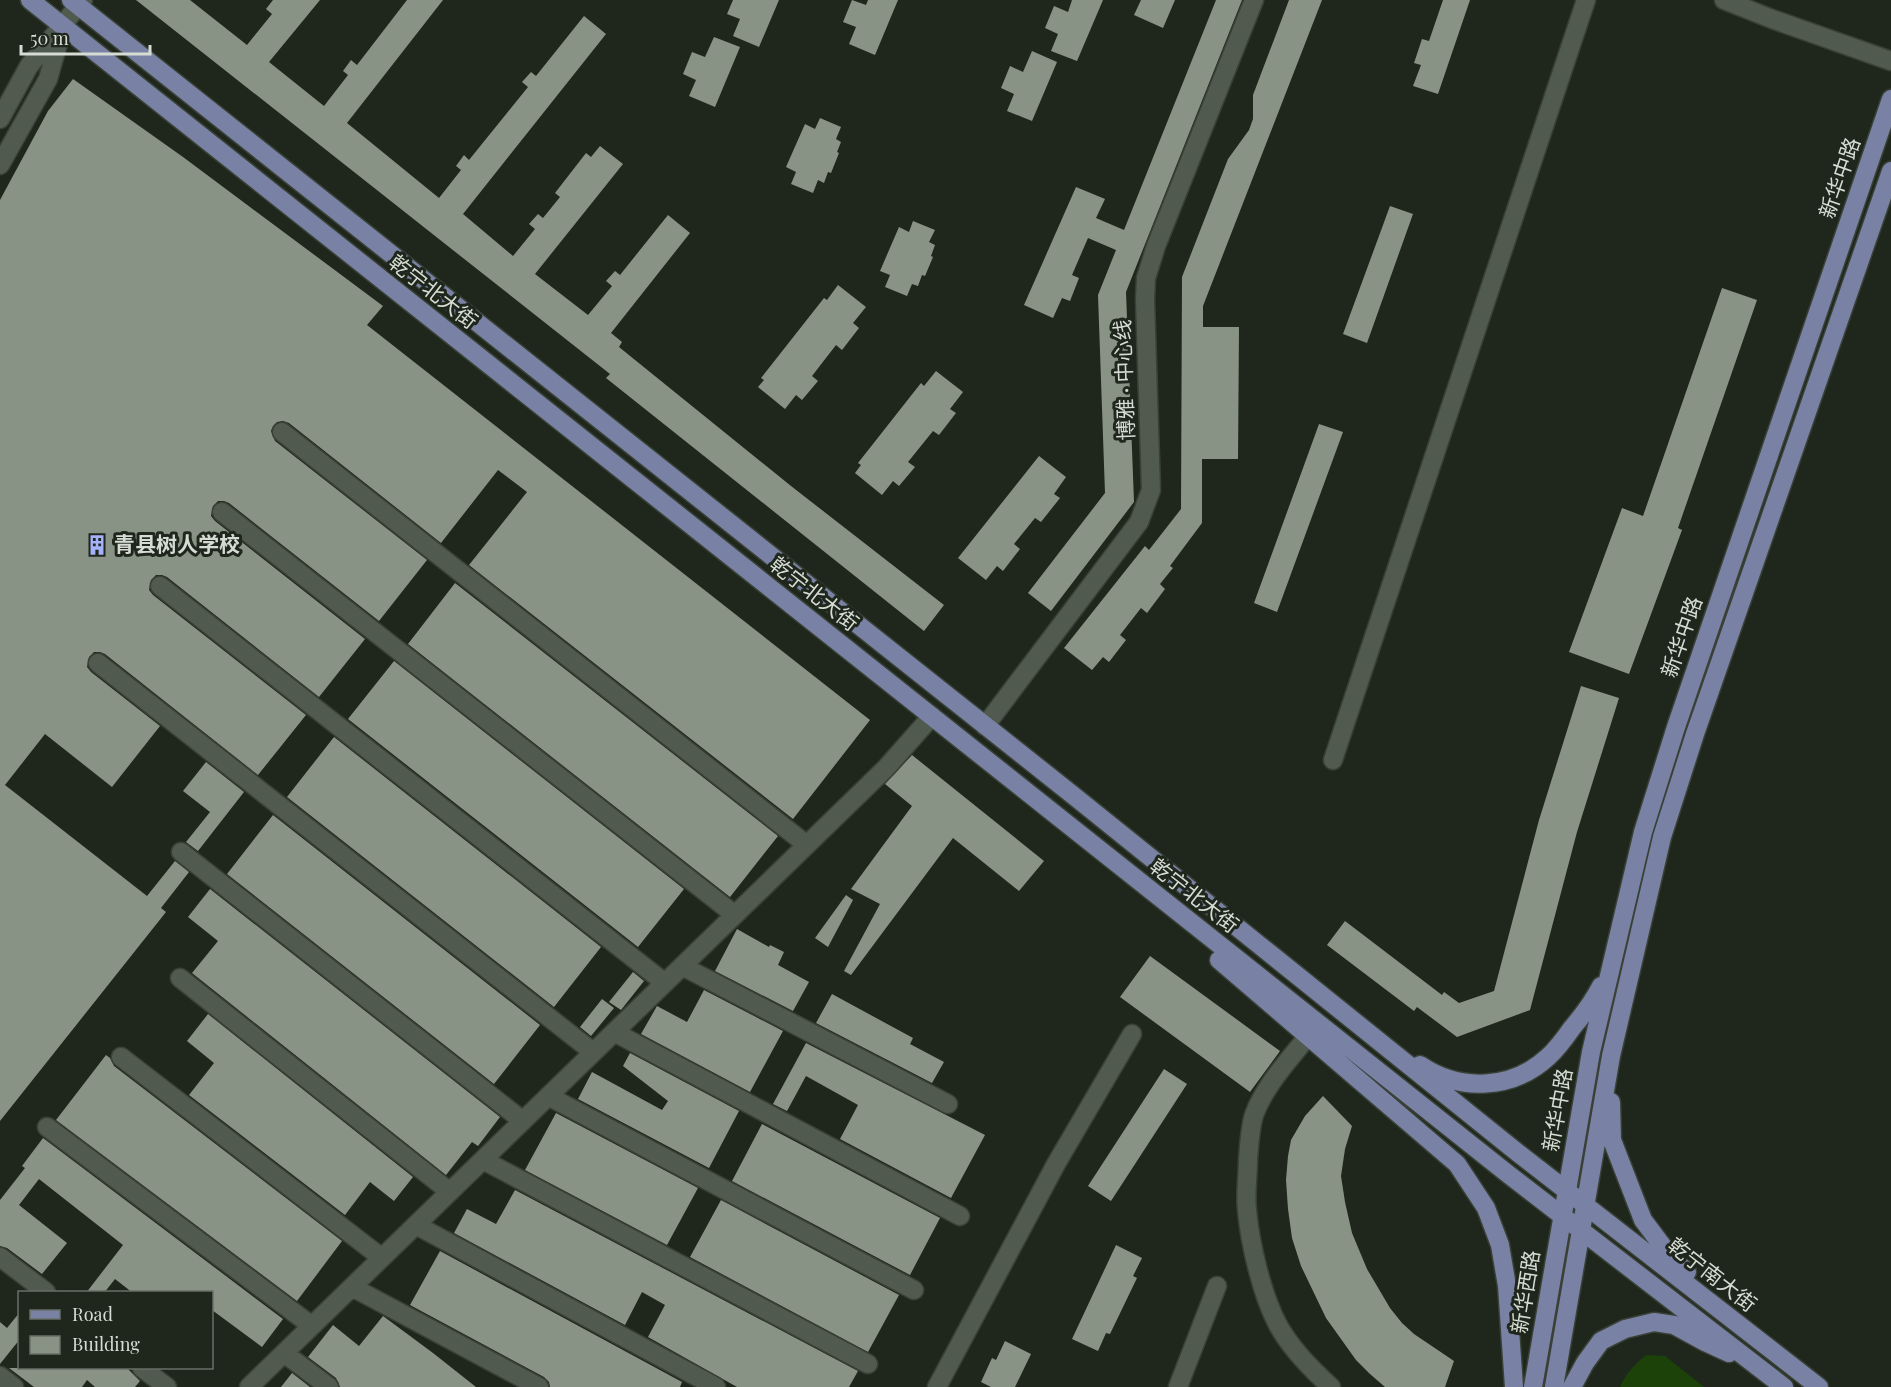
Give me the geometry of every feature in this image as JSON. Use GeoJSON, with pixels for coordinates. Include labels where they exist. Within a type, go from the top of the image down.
{"type":"FeatureCollection","features":[{"type":"Feature","properties":{"kind":"main road","name":"乾宁北大街"},"geometry":{"type":"LineString","coordinates":[[30,0],[1194,924],[1574,1210]]}},
{"type":"Feature","properties":{"kind":"main road","name":"乾宁北大街"},"geometry":{"type":"LineString","coordinates":[[78,2],[1346,1015],[1574,1210]]}},
{"type":"Feature","properties":{"kind":"main road","name":"新华中路"},"geometry":{"type":"LineString","coordinates":[[1574,1210],[1591,1052],[1643,832],[1676,727],[1891,99]]}},
{"type":"Feature","properties":{"kind":"main road","name":"新华中路"},"geometry":{"type":"LineString","coordinates":[[1574,1210],[1662,837],[1695,734],[1891,171]]}},
{"type":"Feature","properties":{"kind":"main road"},"geometry":{"type":"LineString","coordinates":[[1194,924],[1215,956],[1457,1164],[1486,1208],[1500,1245],[1507,1286],[1514,1387]]}},
{"type":"Feature","properties":{"kind":"main road"},"geometry":{"type":"LineString","coordinates":[[1346,1015],[1428,1070],[1464,1084],[1498,1084],[1530,1070],[1548,1057],[1592,1002],[1612,963]]}},
{"type":"Feature","properties":{"kind":"main road"},"geometry":{"type":"LineString","coordinates":[[1611,1056],[1612,1140],[1643,1220],[1670,1256],[1736,1322]]}},
{"type":"Feature","properties":{"kind":"main road"},"geometry":{"type":"LineString","coordinates":[[1574,1210],[1755,1365],[1784,1387]]}},
{"type":"Feature","properties":{"kind":"main road","name":"乾宁南大街"},"geometry":{"type":"LineString","coordinates":[[1574,1210],[1736,1322],[1820,1387]]}},
{"type":"Feature","properties":{"kind":"main road","name":"新华西路"},"geometry":{"type":"LineString","coordinates":[[1533,1387],[1574,1210]]}},
{"type":"Feature","properties":{"kind":"main road","name":"新华西路"},"geometry":{"type":"LineString","coordinates":[[1554,1387],[1574,1210]]}},
{"type":"Feature","properties":{"kind":"main road"},"geometry":{"type":"LineString","coordinates":[[1572,1387],[1585,1363],[1601,1341],[1625,1329],[1654,1323],[1674,1325],[1755,1365]]}},
{"type":"Feature","properties":{"kind":"street","name":"博雅 · 中心线"},"geometry":{"type":"LineString","coordinates":[[985,726],[1139,522],[1147,505],[1152,490],[1146,278],[1156,246],[1254,0]]}},
{"type":"Feature","properties":{"kind":"street"},"geometry":{"type":"LineString","coordinates":[[1333,760],[1586,0]]}},
{"type":"Feature","properties":{"kind":"street"},"geometry":{"type":"LineString","coordinates":[[1724,0],[1772,20],[1891,61]]}},
{"type":"Feature","properties":{"kind":"street"},"geometry":{"type":"LineString","coordinates":[[0,119],[29,66],[63,26],[78,2]]}},
{"type":"Feature","properties":{"kind":"street"},"geometry":{"type":"LineString","coordinates":[[0,165],[48,80],[63,26]]}},
{"type":"Feature","properties":{"kind":"street"},"geometry":{"type":"LineString","coordinates":[[282,432],[807,845]]}},
{"type":"Feature","properties":{"kind":"street"},"geometry":{"type":"LineString","coordinates":[[222,512],[735,915]]}},
{"type":"Feature","properties":{"kind":"street"},"geometry":{"type":"LineString","coordinates":[[160,586],[665,983]]}},
{"type":"Feature","properties":{"kind":"street"},"geometry":{"type":"LineString","coordinates":[[98,663],[593,1052]]}},
{"type":"Feature","properties":{"kind":"street"},"geometry":{"type":"LineString","coordinates":[[249,1387],[886,768],[932,717]]}},
{"type":"Feature","properties":{"kind":"street"},"geometry":{"type":"LineString","coordinates":[[181,852],[523,1121]]}},
{"type":"Feature","properties":{"kind":"street"},"geometry":{"type":"LineString","coordinates":[[682,966],[948,1104]]}},
{"type":"Feature","properties":{"kind":"street"},"geometry":{"type":"LineString","coordinates":[[180,978],[450,1192]]}},
{"type":"Feature","properties":{"kind":"street"},"geometry":{"type":"LineString","coordinates":[[614,1032],[960,1216]]}},
{"type":"Feature","properties":{"kind":"street"},"geometry":{"type":"LineString","coordinates":[[937,1387],[1056,1164],[1132,1034]]}},
{"type":"Feature","properties":{"kind":"street"},"geometry":{"type":"LineString","coordinates":[[1308,1036],[1270,1086],[1254,1117],[1249,1151],[1246,1209],[1267,1299],[1278,1325],[1313,1371],[1331,1387]]}},
{"type":"Feature","properties":{"kind":"street"},"geometry":{"type":"LineString","coordinates":[[121,1057],[382,1258]]}},
{"type":"Feature","properties":{"kind":"street"},"geometry":{"type":"LineString","coordinates":[[548,1096],[914,1290]]}},
{"type":"Feature","properties":{"kind":"street"},"geometry":{"type":"LineString","coordinates":[[47,1127],[312,1326]]}},
{"type":"Feature","properties":{"kind":"street"},"geometry":{"type":"LineString","coordinates":[[483,1160],[868,1364]]}},
{"type":"Feature","properties":{"kind":"street"},"geometry":{"type":"LineString","coordinates":[[416,1225],[716,1387]]}},
{"type":"Feature","properties":{"kind":"street"},"geometry":{"type":"LineString","coordinates":[[0,1257],[43,1291]]}},
{"type":"Feature","properties":{"kind":"street"},"geometry":{"type":"LineString","coordinates":[[1178,1387],[1218,1286]]}},
{"type":"Feature","properties":{"kind":"street"},"geometry":{"type":"LineString","coordinates":[[352,1287],[538,1387]]}},
{"type":"Feature","properties":{"kind":"street"},"geometry":{"type":"LineString","coordinates":[[284,1353],[329,1387]]}},
{"type":"Feature","properties":{"kind":"street"},"geometry":{"type":"LineString","coordinates":[[143,1369],[167,1387]]}},
{"type":"Feature","properties":{"kind":"street"},"geometry":{"type":"LineString","coordinates":[[0,1376],[14,1387]]}},
{"type":"Feature","properties":{"kind":"green space"},"geometry":{"type":"Polygon","coordinates":[[[1646,1355],[1665,1356],[1704,1387],[1620,1387],[1631,1369],[1646,1355]]]}},
{"type":"Feature","properties":{"kind":"building"},"geometry":{"type":"Polygon","coordinates":[[[136,0],[190,0],[247,45],[272,14],[266,9],[273,0],[320,0],[269,62],[324,106],[348,75],[343,71],[351,60],[357,65],[407,0],[443,0],[347,123],[439,198],[461,170],[456,166],[464,155],[469,160],[528,87],[522,82],[531,72],[536,76],[584,16],[606,34],[463,214],[513,256],[535,229],[529,224],[538,214],[543,218],[560,197],[555,193],[586,153],[591,157],[600,146],[623,164],[535,274],[588,315],[612,286],[606,281],[615,271],[620,275],[668,215],[690,233],[611,333],[622,342],[619,347],[791,486],[944,605],[924,631],[606,378],[610,374],[136,0]]]}},
{"type":"Feature","properties":{"kind":"building"},"geometry":{"type":"Polygon","coordinates":[[[733,0],[779,0],[759,47],[733,36],[740,19],[727,14],[733,0]]]}},
{"type":"Feature","properties":{"kind":"building"},"geometry":{"type":"Polygon","coordinates":[[[852,0],[866,5],[868,0],[898,0],[875,55],[849,44],[856,27],[843,22],[852,0]]]}},
{"type":"Feature","properties":{"kind":"building"},"geometry":{"type":"Polygon","coordinates":[[[1072,0],[1103,0],[1077,61],[1051,51],[1058,34],[1045,28],[1054,6],[1068,12],[1072,0]]]}},
{"type":"Feature","properties":{"kind":"building"},"geometry":{"type":"Polygon","coordinates":[[[1141,0],[1175,0],[1163,28],[1134,15],[1141,0]]]}},
{"type":"Feature","properties":{"kind":"building"},"geometry":{"type":"Polygon","coordinates":[[[1216,0],[1242,0],[1126,292],[1134,502],[1051,611],[1028,593],[1105,493],[1098,295],[1116,250],[1088,238],[1072,275],[1079,278],[1070,301],[1062,298],[1053,318],[1024,305],[1076,187],[1105,199],[1096,218],[1124,230],[1216,0]]]}},
{"type":"Feature","properties":{"kind":"building"},"geometry":{"type":"Polygon","coordinates":[[[1289,0],[1322,0],[1203,306],[1203,327],[1239,327],[1238,459],[1202,459],[1202,523],[1170,566],[1173,568],[1160,584],[1165,589],[1147,613],[1141,608],[1120,635],[1126,640],[1109,662],[1103,657],[1092,670],[1064,648],[1145,546],[1149,550],[1181,509],[1182,277],[1228,159],[1249,130],[1253,119],[1253,95],[1289,0]]]}},
{"type":"Feature","properties":{"kind":"building"},"geometry":{"type":"Polygon","coordinates":[[[1443,0],[1470,0],[1438,94],[1413,86],[1421,65],[1414,63],[1422,39],[1429,41],[1443,0]]]}},
{"type":"Feature","properties":{"kind":"building"},"geometry":{"type":"Polygon","coordinates":[[[714,37],[740,47],[715,107],[689,96],[696,80],[683,74],[692,52],[705,57],[714,37]]]}},
{"type":"Feature","properties":{"kind":"building"},"geometry":{"type":"Polygon","coordinates":[[[1032,51],[1057,62],[1032,121],[1007,111],[1014,94],[1001,88],[1010,66],[1023,72],[1032,51]]]}},
{"type":"Feature","properties":{"kind":"building"},"geometry":{"type":"Polygon","coordinates":[[[73,79],[183,157],[383,306],[367,325],[870,720],[793,819],[469,565],[527,492],[498,470],[441,543],[289,423],[277,422],[271,431],[275,441],[427,560],[379,621],[229,503],[218,501],[213,506],[211,516],[215,521],[365,639],[319,697],[167,577],[156,575],[151,580],[149,590],[153,595],[306,715],[258,775],[105,654],[94,652],[89,657],[87,667],[91,672],[160,726],[112,787],[45,734],[5,785],[147,896],[175,861],[189,872],[161,908],[166,912],[0,1121],[0,200],[48,111],[73,79]]]}},
{"type":"Feature","properties":{"kind":"building"},"geometry":{"type":"Polygon","coordinates":[[[820,118],[841,127],[836,139],[841,142],[831,173],[828,172],[824,183],[818,180],[813,193],[791,184],[796,172],[786,167],[805,124],[815,129],[820,118]]]}},
{"type":"Feature","properties":{"kind":"building"},"geometry":{"type":"Polygon","coordinates":[[[1390,206],[1413,214],[1367,343],[1343,334],[1390,206]]]}},
{"type":"Feature","properties":{"kind":"building"},"geometry":{"type":"Polygon","coordinates":[[[913,221],[935,230],[929,242],[935,245],[925,276],[922,275],[918,286],[912,284],[907,296],[885,287],[890,275],[880,271],[899,227],[909,232],[913,221]]]}},
{"type":"Feature","properties":{"kind":"building"},"geometry":{"type":"Polygon","coordinates":[[[838,285],[866,307],[853,323],[859,328],[842,350],[836,345],[812,376],[818,381],[802,400],[796,395],[785,409],[758,387],[764,380],[761,378],[824,298],[827,300],[838,285]]]}},
{"type":"Feature","properties":{"kind":"building"},"geometry":{"type":"Polygon","coordinates":[[[1722,288],[1757,300],[1678,528],[1682,530],[1629,674],[1569,652],[1622,508],[1643,516],[1722,288]]]}},
{"type":"Feature","properties":{"kind":"building"},"geometry":{"type":"Polygon","coordinates":[[[936,371],[963,392],[950,409],[956,413],[939,435],[933,431],[908,462],[915,467],[899,486],[893,481],[882,495],[855,473],[861,465],[858,463],[921,383],[924,386],[936,371]]]}},
{"type":"Feature","properties":{"kind":"building"},"geometry":{"type":"Polygon","coordinates":[[[1319,424],[1343,432],[1277,612],[1254,603],[1319,424]]]}},
{"type":"Feature","properties":{"kind":"building"},"geometry":{"type":"Polygon","coordinates":[[[1039,456],[1066,477],[1054,494],[1060,498],[1041,522],[1035,518],[1014,544],[1020,549],[1003,571],[997,566],[986,580],[958,558],[1039,456]]]}},
{"type":"Feature","properties":{"kind":"building"},"geometry":{"type":"Polygon","coordinates":[[[455,583],[778,836],[730,897],[408,644],[455,583]]]}},
{"type":"Feature","properties":{"kind":"building"},"geometry":{"type":"Polygon","coordinates":[[[394,661],[684,889],[638,947],[348,719],[394,661]]]}},
{"type":"Feature","properties":{"kind":"building"},"geometry":{"type":"Polygon","coordinates":[[[1581,686],[1619,698],[1577,832],[1530,1010],[1457,1037],[1417,1007],[1414,1011],[1327,945],[1345,921],[1442,995],[1444,992],[1459,1003],[1494,991],[1539,820],[1581,686]]]}},
{"type":"Feature","properties":{"kind":"building"},"geometry":{"type":"Polygon","coordinates":[[[334,737],[601,947],[554,1007],[287,797],[334,737]]]}},
{"type":"Feature","properties":{"kind":"building"},"geometry":{"type":"Polygon","coordinates":[[[912,755],[1044,861],[1019,891],[953,838],[851,975],[844,971],[880,904],[851,889],[912,806],[885,784],[912,755]]]}},
{"type":"Feature","properties":{"kind":"building"},"geometry":{"type":"Polygon","coordinates":[[[206,762],[244,792],[198,851],[186,842],[210,812],[183,791],[206,762]]]}},
{"type":"Feature","properties":{"kind":"building"},"geometry":{"type":"Polygon","coordinates":[[[273,815],[540,1025],[494,1084],[227,874],[273,815]]]}},
{"type":"Feature","properties":{"kind":"building"},"geometry":{"type":"Polygon","coordinates":[[[210,889],[500,1117],[478,1146],[472,1142],[446,1175],[192,973],[218,941],[188,917],[210,889]]]}},
{"type":"Feature","properties":{"kind":"building"},"geometry":{"type":"Polygon","coordinates":[[[846,895],[853,900],[828,947],[815,938],[846,895]]]}},
{"type":"Feature","properties":{"kind":"building"},"geometry":{"type":"Polygon","coordinates":[[[737,929],[769,947],[770,945],[784,952],[778,965],[809,982],[793,1011],[715,971],[737,929]]]}},
{"type":"Feature","properties":{"kind":"building"},"geometry":{"type":"Polygon","coordinates":[[[1150,956],[1280,1051],[1250,1092],[1120,997],[1150,956]]]}},
{"type":"Feature","properties":{"kind":"building"},"geometry":{"type":"Polygon","coordinates":[[[633,972],[644,981],[621,1010],[609,1002],[633,972]]]}},
{"type":"Feature","properties":{"kind":"building"},"geometry":{"type":"Polygon","coordinates":[[[704,990],[783,1031],[750,1092],[641,1034],[657,1006],[687,1022],[704,990]]]}},
{"type":"Feature","properties":{"kind":"building"},"geometry":{"type":"Polygon","coordinates":[[[832,994],[913,1038],[910,1044],[944,1062],[932,1083],[816,1023],[832,994]]]}},
{"type":"Feature","properties":{"kind":"building"},"geometry":{"type":"Polygon","coordinates":[[[602,999],[614,1008],[591,1036],[580,1027],[602,999]]]}},
{"type":"Feature","properties":{"kind":"building"},"geometry":{"type":"Polygon","coordinates":[[[208,1014],[413,1177],[394,1201],[370,1182],[345,1215],[189,1095],[214,1063],[187,1041],[208,1014]]]}},
{"type":"Feature","properties":{"kind":"building"},"geometry":{"type":"Polygon","coordinates":[[[806,1043],[985,1135],[951,1198],[840,1139],[858,1105],[806,1076],[787,1111],[773,1104],[806,1043]]]}},
{"type":"Feature","properties":{"kind":"building"},"geometry":{"type":"Polygon","coordinates":[[[630,1053],[739,1111],[709,1168],[578,1099],[592,1072],[662,1110],[668,1101],[623,1066],[630,1053]]]}},
{"type":"Feature","properties":{"kind":"building"},"geometry":{"type":"Polygon","coordinates":[[[106,1055],[114,1066],[342,1241],[297,1301],[56,1120],[106,1055]]]}},
{"type":"Feature","properties":{"kind":"building"},"geometry":{"type":"Polygon","coordinates":[[[1164,1069],[1187,1084],[1111,1201],[1088,1186],[1164,1069]]]}},
{"type":"Feature","properties":{"kind":"building"},"geometry":{"type":"Polygon","coordinates":[[[1323,1096],[1352,1126],[1345,1149],[1341,1176],[1352,1233],[1367,1269],[1390,1308],[1402,1323],[1414,1334],[1454,1361],[1445,1387],[1385,1387],[1356,1360],[1326,1318],[1301,1266],[1292,1238],[1288,1209],[1286,1180],[1288,1156],[1291,1140],[1305,1116],[1323,1096]]]}},
{"type":"Feature","properties":{"kind":"building"},"geometry":{"type":"Polygon","coordinates":[[[556,1113],[698,1188],[667,1245],[525,1170],[556,1113]]]}},
{"type":"Feature","properties":{"kind":"building"},"geometry":{"type":"Polygon","coordinates":[[[762,1124],[940,1218],[910,1275],[732,1181],[762,1124]]]}},
{"type":"Feature","properties":{"kind":"building"},"geometry":{"type":"Polygon","coordinates":[[[43,1138],[283,1319],[262,1347],[213,1311],[213,1291],[130,1291],[115,1279],[106,1291],[88,1291],[123,1245],[39,1179],[19,1205],[67,1243],[42,1274],[7,1248],[0,1246],[0,1200],[25,1168],[22,1166],[43,1138]]]}},
{"type":"Feature","properties":{"kind":"building"},"geometry":{"type":"Polygon","coordinates":[[[515,1190],[858,1371],[849,1387],[737,1387],[648,1337],[665,1305],[642,1292],[625,1325],[454,1233],[467,1209],[496,1224],[515,1190]]]}},
{"type":"Feature","properties":{"kind":"building"},"geometry":{"type":"Polygon","coordinates":[[[721,1200],[899,1295],[868,1352],[690,1257],[721,1200]]]}},
{"type":"Feature","properties":{"kind":"building"},"geometry":{"type":"Polygon","coordinates":[[[1116,1245],[1142,1258],[1133,1276],[1137,1278],[1110,1334],[1106,1333],[1098,1351],[1072,1339],[1116,1245]]]}},
{"type":"Feature","properties":{"kind":"building"},"geometry":{"type":"Polygon","coordinates":[[[440,1251],[682,1382],[680,1387],[550,1387],[544,1377],[410,1305],[440,1251]]]}},
{"type":"Feature","properties":{"kind":"building"},"geometry":{"type":"Polygon","coordinates":[[[18,1314],[18,1342],[0,1364],[0,1322],[7,1328],[18,1314]]]}},
{"type":"Feature","properties":{"kind":"building"},"geometry":{"type":"Polygon","coordinates":[[[383,1316],[476,1387],[340,1387],[336,1378],[308,1357],[333,1325],[359,1346],[383,1316]]]}},
{"type":"Feature","properties":{"kind":"building"},"geometry":{"type":"Polygon","coordinates":[[[1005,1341],[1031,1354],[1015,1387],[991,1387],[981,1382],[992,1358],[996,1360],[1005,1341]]]}},
{"type":"Feature","properties":{"kind":"building"},"geometry":{"type":"Polygon","coordinates":[[[9,1368],[128,1369],[140,1381],[135,1387],[95,1387],[87,1380],[82,1387],[34,1387],[9,1368]]]}},
{"type":"Feature","properties":{"kind":"building"},"geometry":{"type":"Polygon","coordinates":[[[292,1373],[310,1387],[281,1387],[292,1373]]]}},
{"type":"Feature","properties":{"kind":"place","name":"青县树人学校"},"geometry":{"type":"Point","coordinates":[97,545]}}]}
